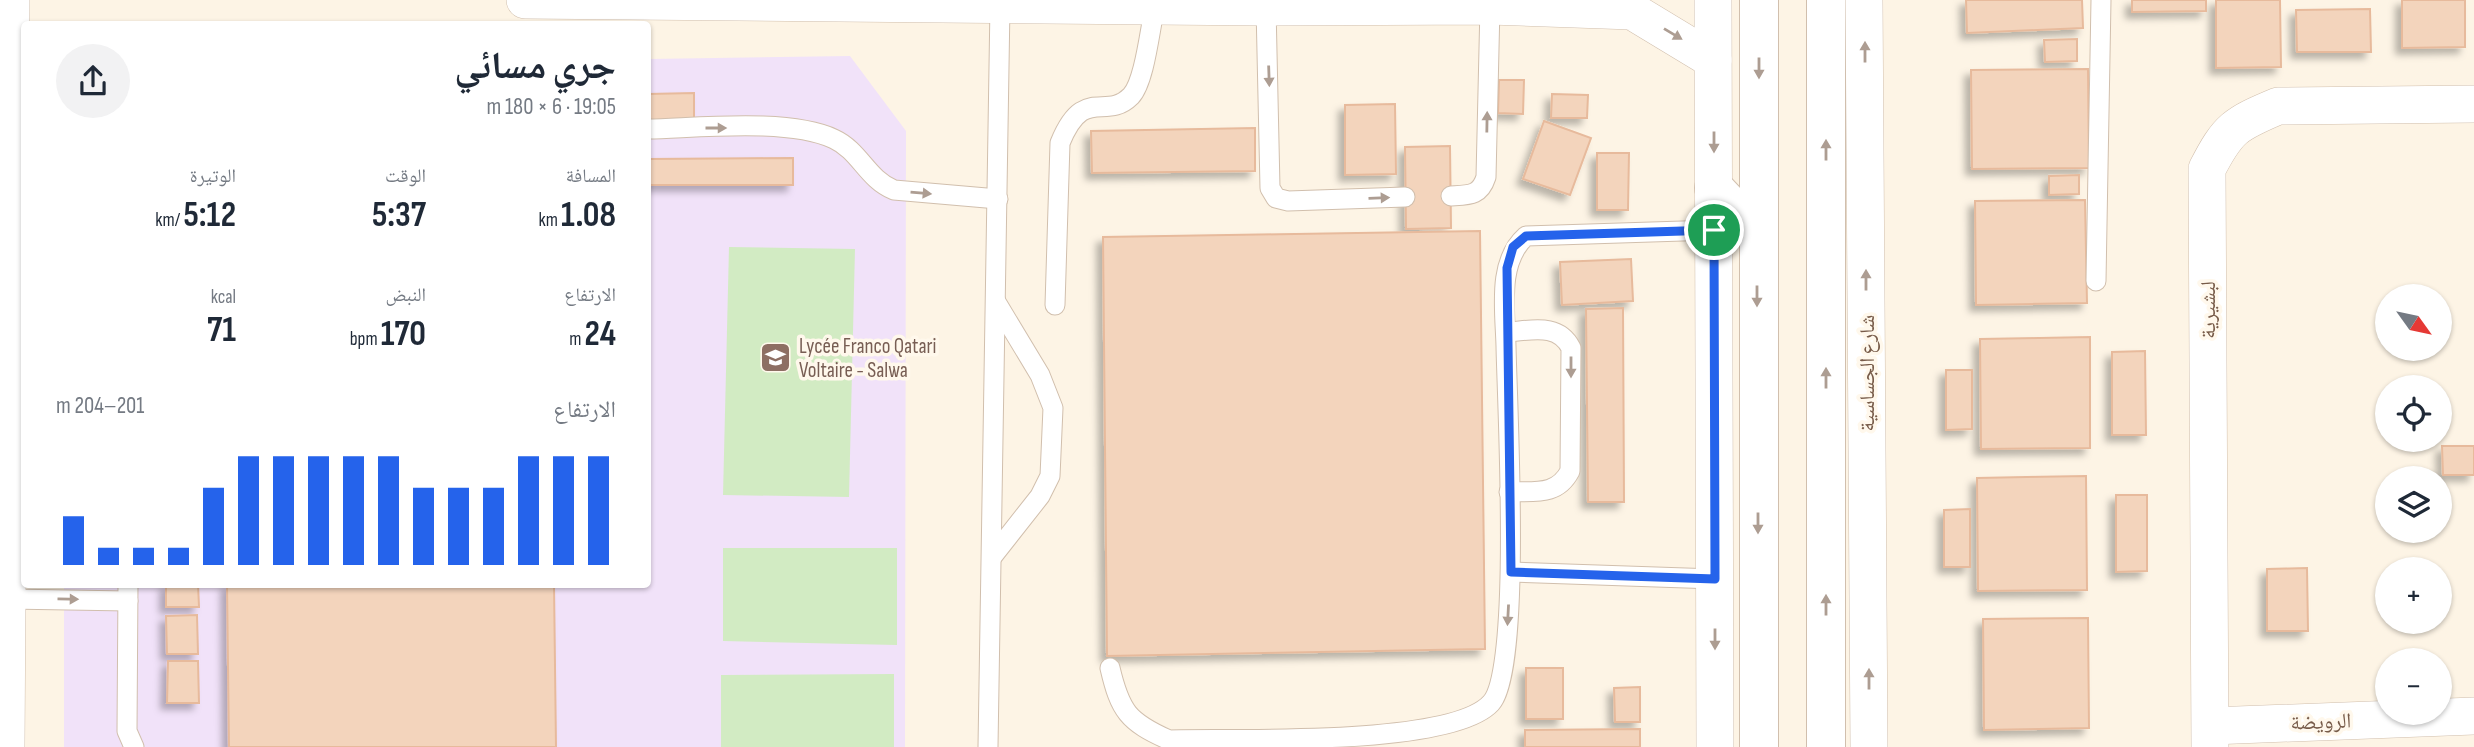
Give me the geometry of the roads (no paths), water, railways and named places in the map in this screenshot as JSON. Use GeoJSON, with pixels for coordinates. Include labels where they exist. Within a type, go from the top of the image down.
{"type":"FeatureCollection","features":[{"type":"Feature","properties":{"kind":"street"},"geometry":{"type":"LineString","coordinates":[[6,747],[17,172],[10,0]]}},
{"type":"Feature","properties":{"kind":"street"},"geometry":{"type":"LineString","coordinates":[[525,0],[1266,7],[1641,5],[1713,60]]}},
{"type":"Feature","properties":{"kind":"street"},"geometry":{"type":"LineString","coordinates":[[1713,0],[1716,747]]}},
{"type":"Feature","properties":{"kind":"street"},"geometry":{"type":"LineString","coordinates":[[1759,0],[1759,747]]}},
{"type":"Feature","properties":{"kind":"street","name":"شارع الجساسية"},"geometry":{"type":"LineString","coordinates":[[1826,0],[1826,747]]}},
{"type":"Feature","properties":{"kind":"street","name":"شارع الجساسية"},"geometry":{"type":"LineString","coordinates":[[1864,0],[1869,747]]}},
{"type":"Feature","properties":{"kind":"street","name":"لبشيرية"},"geometry":{"type":"LineString","coordinates":[[2211,736],[2207,169],[2223,138],[2248,119],[2278,106],[2474,104]]}},
{"type":"Feature","properties":{"kind":"street"},"geometry":{"type":"LineString","coordinates":[[1714,188],[1757,234]]}},
{"type":"Feature","properties":{"kind":"street","name":"الرويضة"},"geometry":{"type":"LineString","coordinates":[[2211,736],[2474,716]]}},
{"type":"Feature","properties":{"kind":"lane"},"geometry":{"type":"LineString","coordinates":[[2096,281],[2101,0]]}},
{"type":"Feature","properties":{"kind":"lane"},"geometry":{"type":"LineString","coordinates":[[988,747],[1000,5]]}},
{"type":"Feature","properties":{"kind":"lane"},"geometry":{"type":"LineString","coordinates":[[1055,305],[1060,143],[1068,122],[1083,108],[1114,104],[1131,96],[1139,78],[1155,6]]}},
{"type":"Feature","properties":{"kind":"lane"},"geometry":{"type":"LineString","coordinates":[[1451,196],[1474,195],[1482,189],[1486,177],[1490,6]]}},
{"type":"Feature","properties":{"kind":"lane"},"geometry":{"type":"LineString","coordinates":[[1266,7],[1269,188],[1276,198],[1288,201],[1405,197]]}},
{"type":"Feature","properties":{"kind":"lane"},"geometry":{"type":"LineString","coordinates":[[651,129],[797,129],[835,140],[854,153],[879,184],[894,190],[998,200]]}},
{"type":"Feature","properties":{"kind":"lane"},"geometry":{"type":"LineString","coordinates":[[1110,668],[1125,713],[1140,727],[1169,740],[1392,740],[1470,719],[1490,705],[1502,683],[1511,572],[1506,332],[1507,268],[1513,247],[1526,236],[1714,230]]}},
{"type":"Feature","properties":{"kind":"lane"},"geometry":{"type":"LineString","coordinates":[[992,557],[1040,496],[1050,476],[1053,408],[1040,375],[996,301]]}},
{"type":"Feature","properties":{"kind":"lane"},"geometry":{"type":"LineString","coordinates":[[1506,332],[1554,329],[1566,337],[1571,348],[1570,471],[1564,483],[1552,491],[1509,492]]}},
{"type":"Feature","properties":{"kind":"lane"},"geometry":{"type":"LineString","coordinates":[[1511,572],[1715,579]]}},
{"type":"Feature","properties":{"kind":"lane"},"geometry":{"type":"LineString","coordinates":[[8,599],[128,593],[127,731],[134,747]]}},
{"type":"Feature","properties":{"kind":"place","name":"Lycée Franco Qatari Voltaire - Salwa"},"geometry":{"type":"Point","coordinates":[776,358]}}]}
